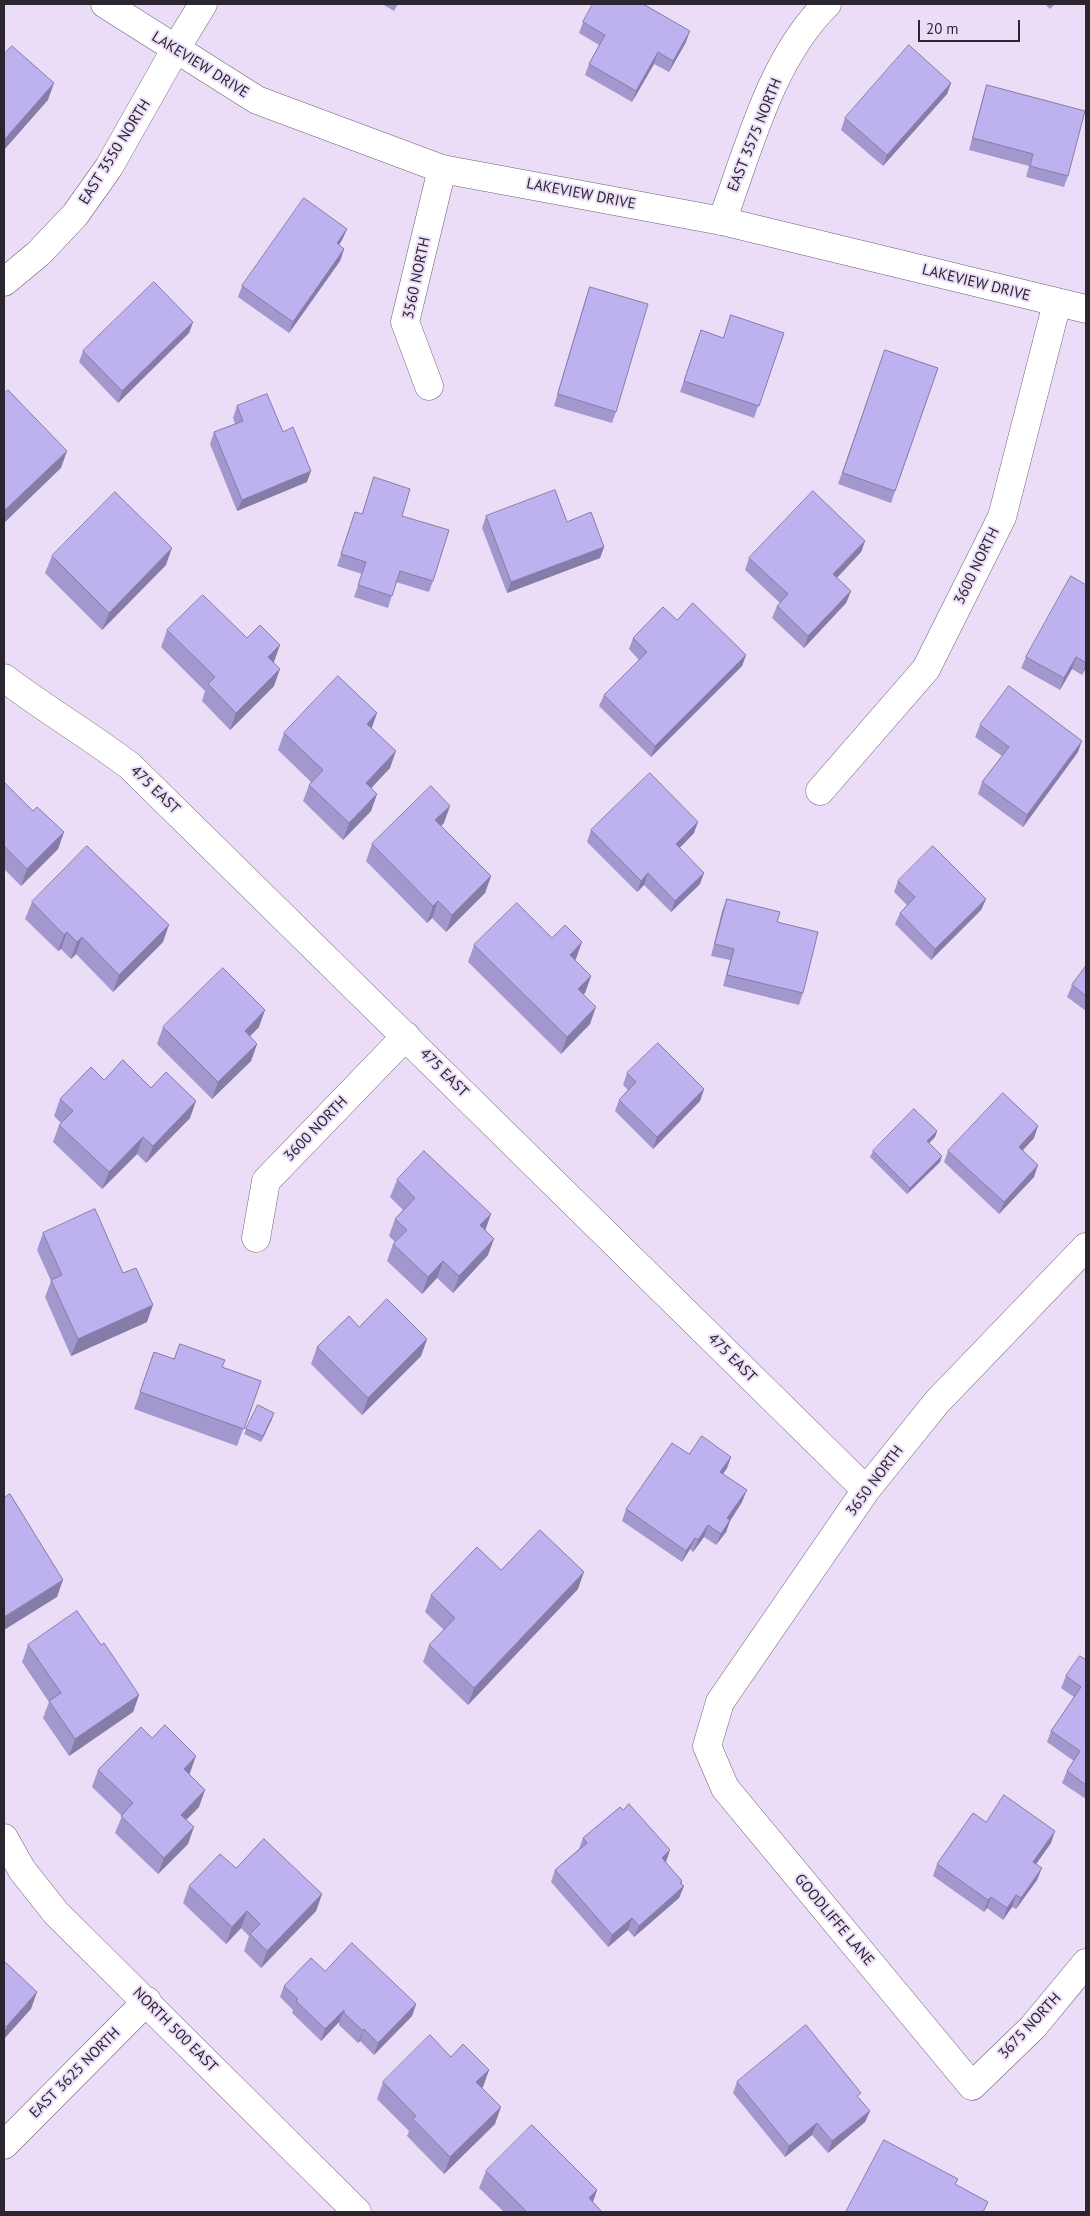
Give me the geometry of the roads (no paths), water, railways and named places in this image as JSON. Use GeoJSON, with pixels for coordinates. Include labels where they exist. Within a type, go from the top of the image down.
{"type":"FeatureCollection","features":[{"type":"Feature","properties":{"kind":"street","name":"LAKEVIEW DRIVE"},"geometry":{"type":"LineString","coordinates":[[105,4],[256,100],[442,169],[722,221],[1086,309]]}},
{"type":"Feature","properties":{"kind":"street","name":"EAST 3550 NORTH"},"geometry":{"type":"LineString","coordinates":[[4,282],[38,254],[75,215],[109,167],[175,50],[204,4]]}},
{"type":"Feature","properties":{"kind":"street","name":"EAST 3575 NORTH"},"geometry":{"type":"LineString","coordinates":[[722,221],[770,90],[810,21],[828,4]]}},
{"type":"Feature","properties":{"kind":"street","name":"3560 NORTH"},"geometry":{"type":"LineString","coordinates":[[429,386],[405,322],[442,169]]}},
{"type":"Feature","properties":{"kind":"street","name":"3600 NORTH"},"geometry":{"type":"LineString","coordinates":[[820,791],[926,669],[1002,517],[1057,303]]}},
{"type":"Feature","properties":{"kind":"street","name":"475 EAST"},"geometry":{"type":"LineString","coordinates":[[4,678],[38,703],[88,734],[130,766],[866,1490]]}},
{"type":"Feature","properties":{"kind":"street","name":"3600 NORTH"},"geometry":{"type":"LineString","coordinates":[[256,1238],[266,1181],[406,1036]]}},
{"type":"Feature","properties":{"kind":"street","name":"3650 NORTH"},"geometry":{"type":"LineString","coordinates":[[707,1746],[720,1702],[866,1490],[937,1402],[1086,1248]]}},
{"type":"Feature","properties":{"kind":"street","name":"GOODLIFFE LANE"},"geometry":{"type":"LineString","coordinates":[[707,1746],[725,1788],[972,2086]]}},
{"type":"Feature","properties":{"kind":"street","name":"NORTH 500 EAST"},"geometry":{"type":"LineString","coordinates":[[4,1838],[22,1870],[56,1913],[147,2001],[357,2212]]}},
{"type":"Feature","properties":{"kind":"street","name":"3675 NORTH"},"geometry":{"type":"LineString","coordinates":[[972,2086],[1032,2027],[1086,1963]]}},
{"type":"Feature","properties":{"kind":"street","name":"EAST 3625 NORTH"},"geometry":{"type":"LineString","coordinates":[[4,2145],[147,2001]]}}]}
